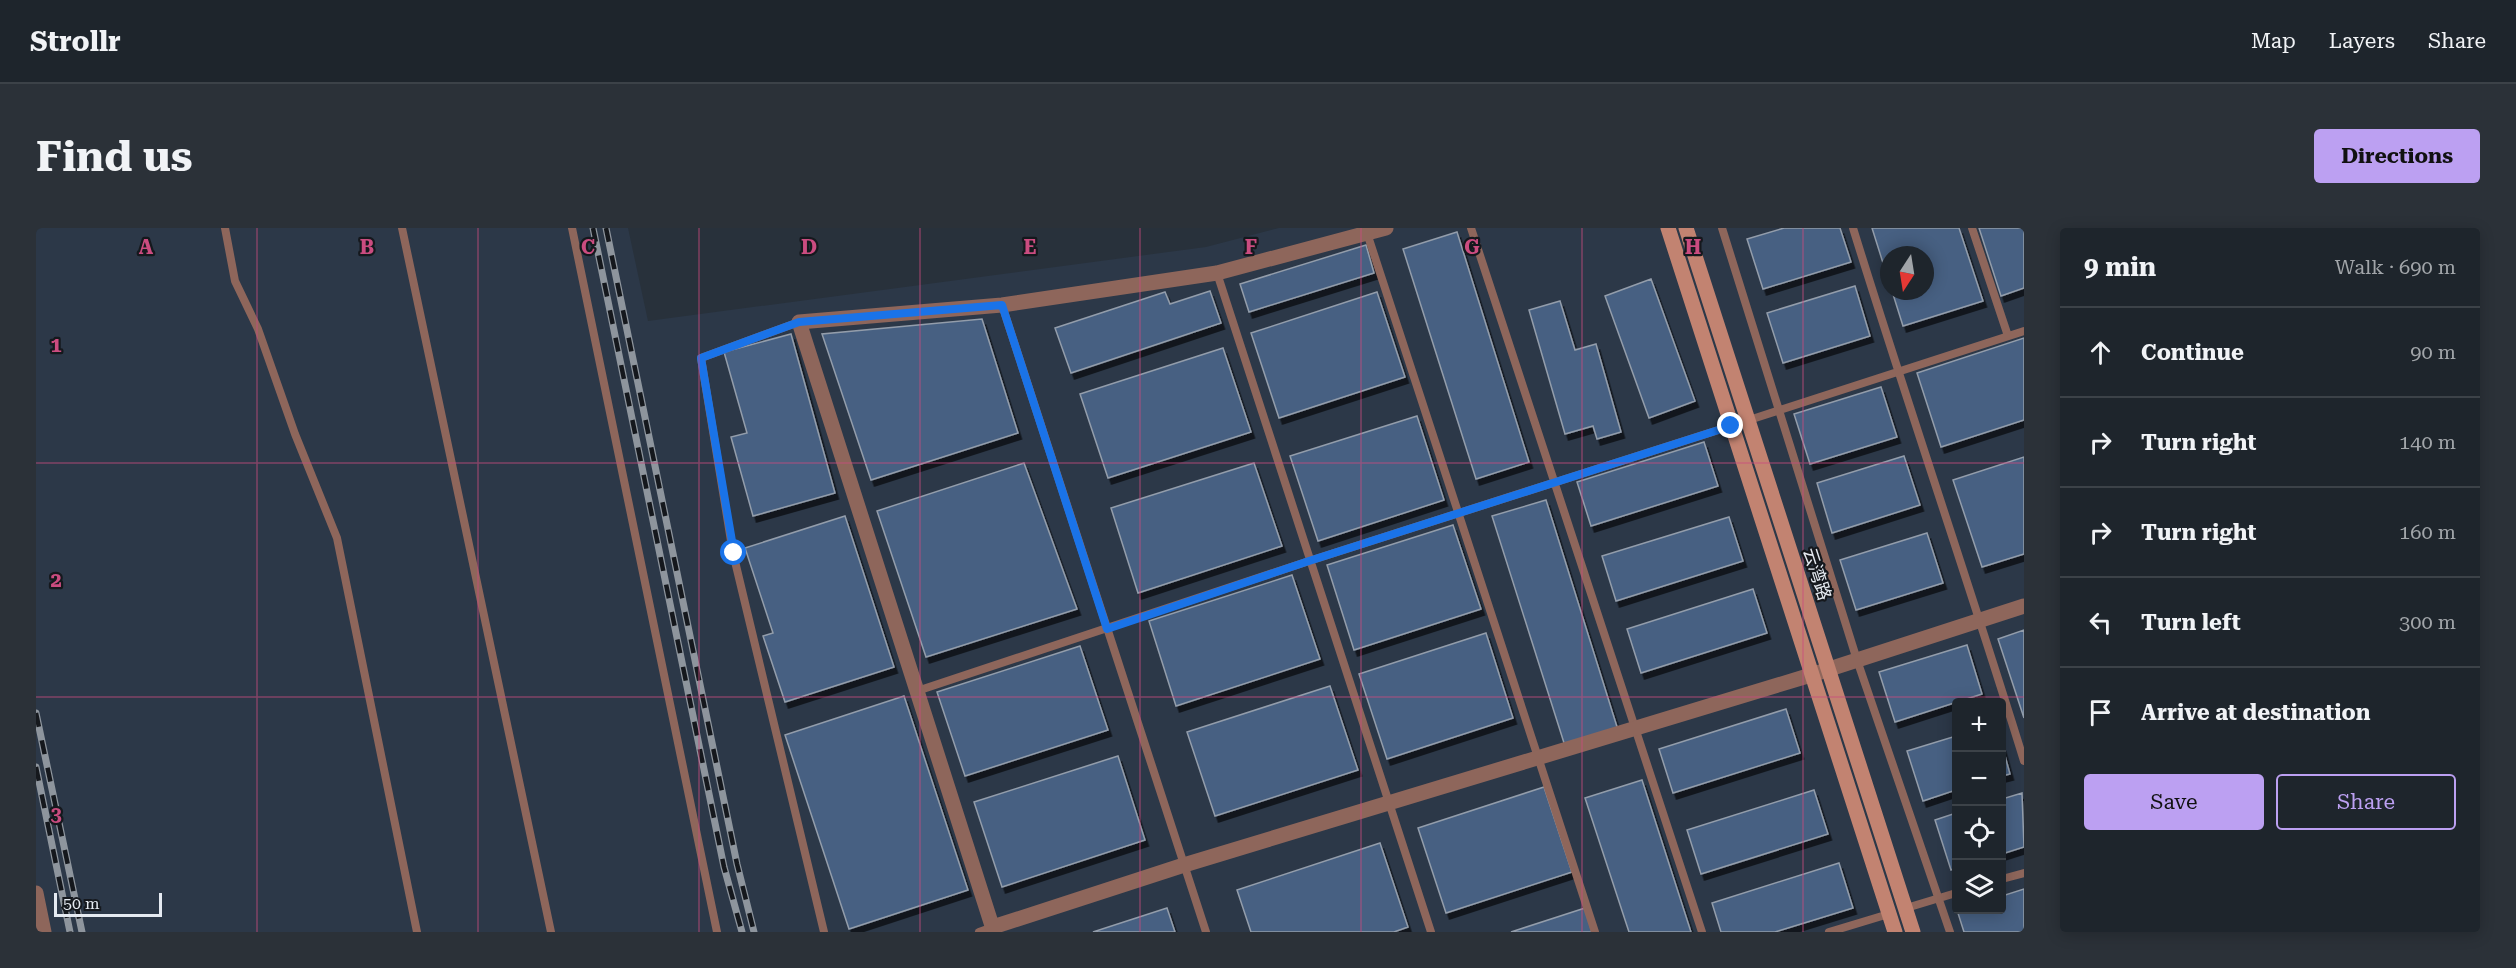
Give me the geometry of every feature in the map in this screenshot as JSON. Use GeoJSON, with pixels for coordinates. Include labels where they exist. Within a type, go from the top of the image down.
{"type":"FeatureCollection","features":[{"type":"Feature","properties":{"kind":"main road","name":"云湾路"},"geometry":{"type":"LineString","coordinates":[[1668,228],[1895,932]]}},
{"type":"Feature","properties":{"kind":"main road","name":"云湾路"},"geometry":{"type":"LineString","coordinates":[[1686,228],[1913,932]]}},
{"type":"Feature","properties":{"kind":"street"},"geometry":{"type":"LineString","coordinates":[[1386,228],[1217,273],[1002,305],[799,322],[917,691],[989,930],[1184,865],[1828,670],[2024,606]]}},
{"type":"Feature","properties":{"kind":"street"},"geometry":{"type":"LineString","coordinates":[[36,893],[44,932]]}},
{"type":"Feature","properties":{"kind":"lane"},"geometry":{"type":"LineString","coordinates":[[225,228],[235,281],[258,329],[295,434],[337,538],[417,932]]}},
{"type":"Feature","properties":{"kind":"lane"},"geometry":{"type":"LineString","coordinates":[[402,228],[551,932]]}},
{"type":"Feature","properties":{"kind":"lane"},"geometry":{"type":"LineString","coordinates":[[572,228],[717,932]]}},
{"type":"Feature","properties":{"kind":"lane"},"geometry":{"type":"LineString","coordinates":[[1471,228],[1553,484],[1702,932]]}},
{"type":"Feature","properties":{"kind":"lane"},"geometry":{"type":"LineString","coordinates":[[1722,228],[1857,660],[1950,932]]}},
{"type":"Feature","properties":{"kind":"lane"},"geometry":{"type":"LineString","coordinates":[[1853,228],[1897,372],[1980,620],[2024,761]]}},
{"type":"Feature","properties":{"kind":"lane"},"geometry":{"type":"LineString","coordinates":[[1972,228],[2008,336]]}},
{"type":"Feature","properties":{"kind":"lane"},"geometry":{"type":"LineString","coordinates":[[1367,233],[1595,932]]}},
{"type":"Feature","properties":{"kind":"lane"},"geometry":{"type":"LineString","coordinates":[[1217,273],[1431,932]]}},
{"type":"Feature","properties":{"kind":"lane"},"geometry":{"type":"LineString","coordinates":[[1002,305],[1206,932]]}},
{"type":"Feature","properties":{"kind":"lane"},"geometry":{"type":"LineString","coordinates":[[799,322],[701,358],[734,553],[824,932]]}},
{"type":"Feature","properties":{"kind":"lane"},"geometry":{"type":"LineString","coordinates":[[917,691],[1309,561],[2024,331]]}},
{"type":"Feature","properties":{"kind":"lane"},"geometry":{"type":"LineString","coordinates":[[2006,878],[2024,873]]}},
{"type":"Feature","properties":{"kind":"lane"},"geometry":{"type":"LineString","coordinates":[[1829,932],[1952,894]]}},
{"type":"Feature","properties":{"kind":"shaded area"},"geometry":{"type":"Polygon","coordinates":[[[36,228],[628,228],[648,321],[1206,247],[1279,228],[2024,228],[2024,932],[36,932],[36,228]]]}},
{"type":"Feature","properties":{"kind":"building"},"geometry":{"type":"Polygon","coordinates":[[[1784,228],[1840,228],[1851,262],[1763,289],[1747,239],[1784,228]]]}},
{"type":"Feature","properties":{"kind":"building"},"geometry":{"type":"Polygon","coordinates":[[[1872,228],[1959,228],[1983,301],[1903,326],[1895,300],[1934,300],[1934,246],[1880,246],[1880,253],[1872,228]]]}},
{"type":"Feature","properties":{"kind":"building"},"geometry":{"type":"Polygon","coordinates":[[[1979,228],[2024,228],[2024,288],[2001,296],[1979,228]]]}},
{"type":"Feature","properties":{"kind":"building"},"geometry":{"type":"Polygon","coordinates":[[[1457,232],[1529,462],[1476,479],[1403,249],[1457,232]]]}},
{"type":"Feature","properties":{"kind":"building"},"geometry":{"type":"Polygon","coordinates":[[[1366,245],[1374,273],[1249,312],[1240,284],[1366,245]]]}},
{"type":"Feature","properties":{"kind":"building"},"geometry":{"type":"Polygon","coordinates":[[[1651,279],[1695,401],[1649,418],[1605,296],[1651,279]]]}},
{"type":"Feature","properties":{"kind":"building"},"geometry":{"type":"Polygon","coordinates":[[[1855,286],[1870,336],[1783,363],[1767,313],[1855,286]]]}},
{"type":"Feature","properties":{"kind":"building"},"geometry":{"type":"Polygon","coordinates":[[[1210,291],[1221,323],[1071,373],[1055,328],[1165,292],[1170,304],[1210,291]]]}},
{"type":"Feature","properties":{"kind":"building"},"geometry":{"type":"Polygon","coordinates":[[[1377,292],[1405,377],[1279,418],[1251,333],[1377,292]]]}},
{"type":"Feature","properties":{"kind":"building"},"geometry":{"type":"Polygon","coordinates":[[[1560,301],[1575,350],[1596,344],[1621,432],[1597,439],[1593,426],[1565,434],[1529,310],[1560,301]]]}},
{"type":"Feature","properties":{"kind":"building"},"geometry":{"type":"Polygon","coordinates":[[[982,319],[1018,433],[871,480],[822,334],[982,319]]]}},
{"type":"Feature","properties":{"kind":"building"},"geometry":{"type":"Polygon","coordinates":[[[791,334],[835,493],[753,516],[731,437],[747,433],[724,352],[791,334]]]}},
{"type":"Feature","properties":{"kind":"building"},"geometry":{"type":"Polygon","coordinates":[[[2024,338],[2024,420],[1941,447],[1917,373],[2024,338]]]}},
{"type":"Feature","properties":{"kind":"building"},"geometry":{"type":"Polygon","coordinates":[[[1223,348],[1251,432],[1108,478],[1080,394],[1223,348]]]}},
{"type":"Feature","properties":{"kind":"building"},"geometry":{"type":"Polygon","coordinates":[[[1881,387],[1897,437],[1810,464],[1794,414],[1881,387]]]}},
{"type":"Feature","properties":{"kind":"building"},"geometry":{"type":"Polygon","coordinates":[[[1417,416],[1444,500],[1318,541],[1290,456],[1417,416]]]}},
{"type":"Feature","properties":{"kind":"building"},"geometry":{"type":"Polygon","coordinates":[[[1704,442],[1718,486],[1591,526],[1577,482],[1704,442]]]}},
{"type":"Feature","properties":{"kind":"building"},"geometry":{"type":"Polygon","coordinates":[[[1904,456],[1920,505],[1832,533],[1817,483],[1904,456]]]}},
{"type":"Feature","properties":{"kind":"building"},"geometry":{"type":"Polygon","coordinates":[[[2024,457],[2024,554],[1982,567],[1953,480],[2024,457]]]}},
{"type":"Feature","properties":{"kind":"building"},"geometry":{"type":"Polygon","coordinates":[[[1024,463],[1077,609],[926,657],[877,511],[1024,463]]]}},
{"type":"Feature","properties":{"kind":"building"},"geometry":{"type":"Polygon","coordinates":[[[1254,463],[1282,546],[1138,593],[1111,508],[1254,463]]]}},
{"type":"Feature","properties":{"kind":"building"},"geometry":{"type":"Polygon","coordinates":[[[1546,500],[1618,730],[1565,746],[1492,516],[1546,500]]]}},
{"type":"Feature","properties":{"kind":"building"},"geometry":{"type":"Polygon","coordinates":[[[845,516],[894,667],[785,702],[763,636],[773,633],[745,548],[845,516]]]}},
{"type":"Feature","properties":{"kind":"building"},"geometry":{"type":"Polygon","coordinates":[[[1729,517],[1743,561],[1616,601],[1602,556],[1729,517]]]}},
{"type":"Feature","properties":{"kind":"building"},"geometry":{"type":"Polygon","coordinates":[[[1453,525],[1481,609],[1354,650],[1327,565],[1453,525]]]}},
{"type":"Feature","properties":{"kind":"building"},"geometry":{"type":"Polygon","coordinates":[[[1927,533],[1943,583],[1856,610],[1840,560],[1927,533]]]}},
{"type":"Feature","properties":{"kind":"building"},"geometry":{"type":"Polygon","coordinates":[[[1292,575],[1320,659],[1176,706],[1149,621],[1292,575]]]}},
{"type":"Feature","properties":{"kind":"building"},"geometry":{"type":"Polygon","coordinates":[[[1753,589],[1767,633],[1641,673],[1627,629],[1753,589]]]}},
{"type":"Feature","properties":{"kind":"building"},"geometry":{"type":"Polygon","coordinates":[[[2024,630],[2024,718],[1998,639],[2024,630]]]}},
{"type":"Feature","properties":{"kind":"building"},"geometry":{"type":"Polygon","coordinates":[[[1486,633],[1513,718],[1387,759],[1359,674],[1486,633]]]}},
{"type":"Feature","properties":{"kind":"building"},"geometry":{"type":"Polygon","coordinates":[[[1967,645],[1982,694],[1970,698],[1952,698],[1952,704],[1895,722],[1879,672],[1967,645]]]}},
{"type":"Feature","properties":{"kind":"building"},"geometry":{"type":"Polygon","coordinates":[[[1080,646],[1108,730],[965,776],[937,692],[1080,646]]]}},
{"type":"Feature","properties":{"kind":"building"},"geometry":{"type":"Polygon","coordinates":[[[1330,686],[1358,770],[1215,816],[1187,732],[1330,686]]]}},
{"type":"Feature","properties":{"kind":"building"},"geometry":{"type":"Polygon","coordinates":[[[904,696],[968,890],[849,929],[785,735],[904,696]]]}},
{"type":"Feature","properties":{"kind":"building"},"geometry":{"type":"Polygon","coordinates":[[[1786,709],[1800,753],[1673,793],[1659,749],[1786,709]]]}},
{"type":"Feature","properties":{"kind":"building"},"geometry":{"type":"Polygon","coordinates":[[[1952,737],[1952,791],[1923,801],[1907,751],[1952,737]]]}},
{"type":"Feature","properties":{"kind":"building"},"geometry":{"type":"Polygon","coordinates":[[[1118,756],[1145,840],[1002,887],[974,802],[1118,756]]]}},
{"type":"Feature","properties":{"kind":"building"},"geometry":{"type":"Polygon","coordinates":[[[2006,760],[2010,774],[2006,775],[2006,760]]]}},
{"type":"Feature","properties":{"kind":"building"},"geometry":{"type":"Polygon","coordinates":[[[1642,780],[1691,932],[1629,932],[1585,798],[1642,780]]]}},
{"type":"Feature","properties":{"kind":"building"},"geometry":{"type":"Polygon","coordinates":[[[1544,787],[1572,872],[1446,913],[1418,828],[1544,787]]]}},
{"type":"Feature","properties":{"kind":"building"},"geometry":{"type":"Polygon","coordinates":[[[1814,790],[1828,834],[1701,874],[1687,830],[1814,790]]]}},
{"type":"Feature","properties":{"kind":"building"},"geometry":{"type":"Polygon","coordinates":[[[2022,793],[2024,847],[2006,853],[2006,806],[2006,798],[2022,793]]]}},
{"type":"Feature","properties":{"kind":"building"},"geometry":{"type":"Polygon","coordinates":[[[1952,814],[1951,870],[1935,820],[1952,814]]]}},
{"type":"Feature","properties":{"kind":"building"},"geometry":{"type":"Polygon","coordinates":[[[1380,843],[1408,927],[1394,932],[1251,932],[1237,890],[1380,843]]]}},
{"type":"Feature","properties":{"kind":"building"},"geometry":{"type":"Polygon","coordinates":[[[1839,863],[1853,908],[1775,932],[1721,932],[1712,903],[1839,863]]]}},
{"type":"Feature","properties":{"kind":"building"},"geometry":{"type":"Polygon","coordinates":[[[2024,889],[2024,932],[1964,932],[1958,914],[2006,914],[2006,895],[2024,889]]]}},
{"type":"Feature","properties":{"kind":"building"},"geometry":{"type":"Polygon","coordinates":[[[1167,908],[1175,932],[1093,932],[1167,908]]]}},
{"type":"Feature","properties":{"kind":"building"},"geometry":{"type":"Polygon","coordinates":[[[1585,908],[1592,932],[1511,932],[1585,908]]]}},
{"type":"Feature","properties":{"kind":"railway"},"geometry":{"type":"LineString","coordinates":[[593,228],[724,867],[742,932]]}},
{"type":"Feature","properties":{"kind":"railway"},"geometry":{"type":"LineString","coordinates":[[606,228],[737,864],[754,932]]}},
{"type":"Feature","properties":{"kind":"railway"},"geometry":{"type":"LineString","coordinates":[[36,713],[82,932]]}},
{"type":"Feature","properties":{"kind":"railway"},"geometry":{"type":"LineString","coordinates":[[36,767],[70,932]]}},
{"type":"Feature","properties":{"kind":"route"},"geometry":{"type":"LineString","coordinates":[[734,553],[701,358],[799,322],[1002,305],[1107,629],[1309,561],[1731,426]]}}]}
